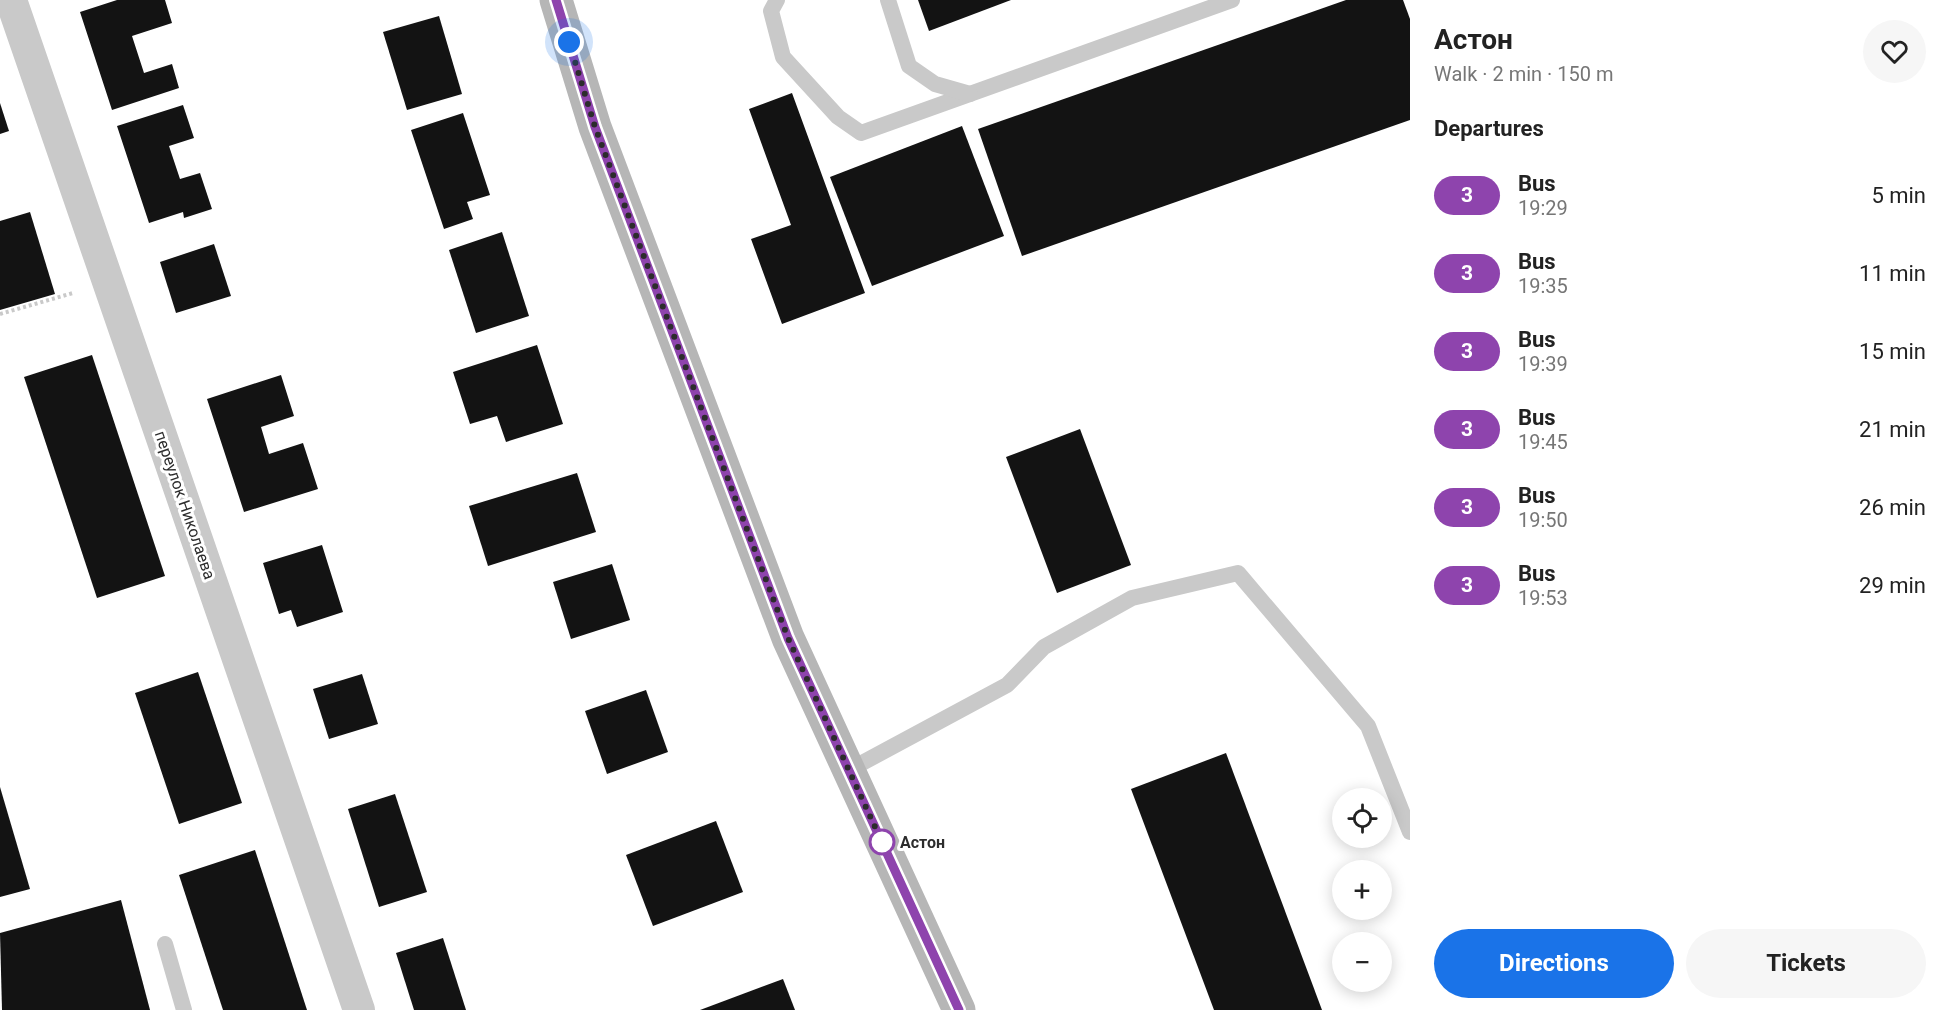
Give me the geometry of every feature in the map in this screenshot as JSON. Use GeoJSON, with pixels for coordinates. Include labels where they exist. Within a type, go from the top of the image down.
{"type":"FeatureCollection","features":[{"type":"Feature","properties":{"kind":"main road"},"geometry":{"type":"LineString","coordinates":[[556,0],[595,127],[788,638],[959,1010]]}},
{"type":"Feature","properties":{"kind":"street","name":"переулок Николаева"},"geometry":{"type":"LineString","coordinates":[[11,0],[359,1010]]}},
{"type":"Feature","properties":{"kind":"lane"},"geometry":{"type":"LineString","coordinates":[[777,0],[771,11],[783,57],[838,117],[861,133],[1232,0]]}},
{"type":"Feature","properties":{"kind":"lane"},"geometry":{"type":"LineString","coordinates":[[888,0],[909,66],[935,84],[970,94]]}},
{"type":"Feature","properties":{"kind":"lane"},"geometry":{"type":"LineString","coordinates":[[849,770],[1007,685],[1044,647],[1132,598],[1238,573],[1368,726],[1410,832]]}},
{"type":"Feature","properties":{"kind":"lane"},"geometry":{"type":"LineString","coordinates":[[165,944],[184,1010]]}},
{"type":"Feature","properties":{"kind":"path"},"geometry":{"type":"LineString","coordinates":[[0,314],[108,283]]}},
{"type":"Feature","properties":{"kind":"building"},"geometry":{"type":"Polygon","coordinates":[[[117,0],[165,0],[172,23],[132,36],[144,73],[172,64],[179,88],[112,110],[80,12],[117,0]]]}},
{"type":"Feature","properties":{"kind":"building"},"geometry":{"type":"Polygon","coordinates":[[[918,0],[1011,0],[929,31],[918,0]]]}},
{"type":"Feature","properties":{"kind":"building"},"geometry":{"type":"Polygon","coordinates":[[[1346,0],[1403,0],[1410,19],[1410,120],[1022,256],[978,129],[1346,0]]]}},
{"type":"Feature","properties":{"kind":"building"},"geometry":{"type":"Polygon","coordinates":[[[439,16],[462,94],[407,110],[383,32],[439,16]]]}},
{"type":"Feature","properties":{"kind":"building"},"geometry":{"type":"Polygon","coordinates":[[[792,93],[865,293],[782,324],[751,239],[791,225],[749,109],[792,93]]]}},
{"type":"Feature","properties":{"kind":"building"},"geometry":{"type":"Polygon","coordinates":[[[0,103],[9,131],[0,134],[0,103]]]}},
{"type":"Feature","properties":{"kind":"building"},"geometry":{"type":"Polygon","coordinates":[[[183,105],[194,138],[169,146],[180,179],[200,173],[212,209],[184,218],[183,212],[149,223],[117,126],[183,105]]]}},
{"type":"Feature","properties":{"kind":"building"},"geometry":{"type":"Polygon","coordinates":[[[463,113],[490,195],[467,202],[473,219],[444,229],[411,130],[463,113]]]}},
{"type":"Feature","properties":{"kind":"building"},"geometry":{"type":"Polygon","coordinates":[[[962,126],[1004,236],[872,286],[830,177],[962,126]]]}},
{"type":"Feature","properties":{"kind":"building"},"geometry":{"type":"Polygon","coordinates":[[[30,212],[55,294],[0,310],[0,221],[30,212]]]}},
{"type":"Feature","properties":{"kind":"building"},"geometry":{"type":"Polygon","coordinates":[[[502,232],[529,316],[476,333],[449,250],[502,232]]]}},
{"type":"Feature","properties":{"kind":"building"},"geometry":{"type":"Polygon","coordinates":[[[214,244],[231,296],[176,313],[160,262],[214,244]]]}},
{"type":"Feature","properties":{"kind":"building"},"geometry":{"type":"Polygon","coordinates":[[[537,345],[563,424],[506,442],[497,416],[470,424],[453,372],[537,345]]]}},
{"type":"Feature","properties":{"kind":"building"},"geometry":{"type":"Polygon","coordinates":[[[92,355],[165,576],[97,598],[24,377],[92,355]]]}},
{"type":"Feature","properties":{"kind":"building"},"geometry":{"type":"Polygon","coordinates":[[[281,375],[294,416],[261,427],[269,454],[303,443],[318,489],[244,512],[207,399],[281,375]]]}},
{"type":"Feature","properties":{"kind":"building"},"geometry":{"type":"Polygon","coordinates":[[[1080,429],[1131,565],[1057,593],[1006,457],[1080,429]]]}},
{"type":"Feature","properties":{"kind":"building"},"geometry":{"type":"Polygon","coordinates":[[[577,473],[596,532],[488,566],[469,506],[577,473]]]}},
{"type":"Feature","properties":{"kind":"building"},"geometry":{"type":"Polygon","coordinates":[[[322,545],[343,612],[297,627],[291,610],[279,614],[263,563],[322,545]]]}},
{"type":"Feature","properties":{"kind":"building"},"geometry":{"type":"Polygon","coordinates":[[[612,564],[630,620],[571,639],[553,582],[612,564]]]}},
{"type":"Feature","properties":{"kind":"building"},"geometry":{"type":"Polygon","coordinates":[[[198,672],[242,803],[179,824],[135,693],[198,672]]]}},
{"type":"Feature","properties":{"kind":"building"},"geometry":{"type":"Polygon","coordinates":[[[362,674],[378,724],[329,739],[313,689],[362,674]]]}},
{"type":"Feature","properties":{"kind":"building"},"geometry":{"type":"Polygon","coordinates":[[[646,690],[668,752],[607,774],[585,711],[646,690]]]}},
{"type":"Feature","properties":{"kind":"building"},"geometry":{"type":"Polygon","coordinates":[[[1226,753],[1322,1010],[1214,1010],[1131,789],[1226,753]]]}},
{"type":"Feature","properties":{"kind":"building"},"geometry":{"type":"Polygon","coordinates":[[[0,787],[30,889],[0,897],[0,787]]]}},
{"type":"Feature","properties":{"kind":"building"},"geometry":{"type":"Polygon","coordinates":[[[395,794],[427,892],[379,907],[348,809],[395,794]]]}},
{"type":"Feature","properties":{"kind":"building"},"geometry":{"type":"Polygon","coordinates":[[[716,821],[743,892],[653,926],[626,855],[716,821]]]}},
{"type":"Feature","properties":{"kind":"building"},"geometry":{"type":"Polygon","coordinates":[[[255,850],[307,1010],[223,1010],[179,875],[255,850]]]}},
{"type":"Feature","properties":{"kind":"building"},"geometry":{"type":"Polygon","coordinates":[[[121,900],[150,1010],[2,1010],[0,933],[121,900]]]}},
{"type":"Feature","properties":{"kind":"building"},"geometry":{"type":"Polygon","coordinates":[[[443,938],[466,1010],[414,1010],[396,953],[443,938]]]}},
{"type":"Feature","properties":{"kind":"building"},"geometry":{"type":"Polygon","coordinates":[[[783,979],[795,1010],[700,1010],[783,979]]]}},
{"type":"Feature","properties":{"kind":"bus line","name":"3"},"geometry":{"type":"LineString","coordinates":[[556,0],[595,127],[788,638],[959,1010]]}},
{"type":"Feature","properties":{"kind":"place","name":"Астон"},"geometry":{"type":"Point","coordinates":[882,842]}},
{"type":"Feature","properties":{"kind":"route"},"geometry":{"type":"LineString","coordinates":[[569,42],[595,127],[788,638],[882,842]]}}]}
